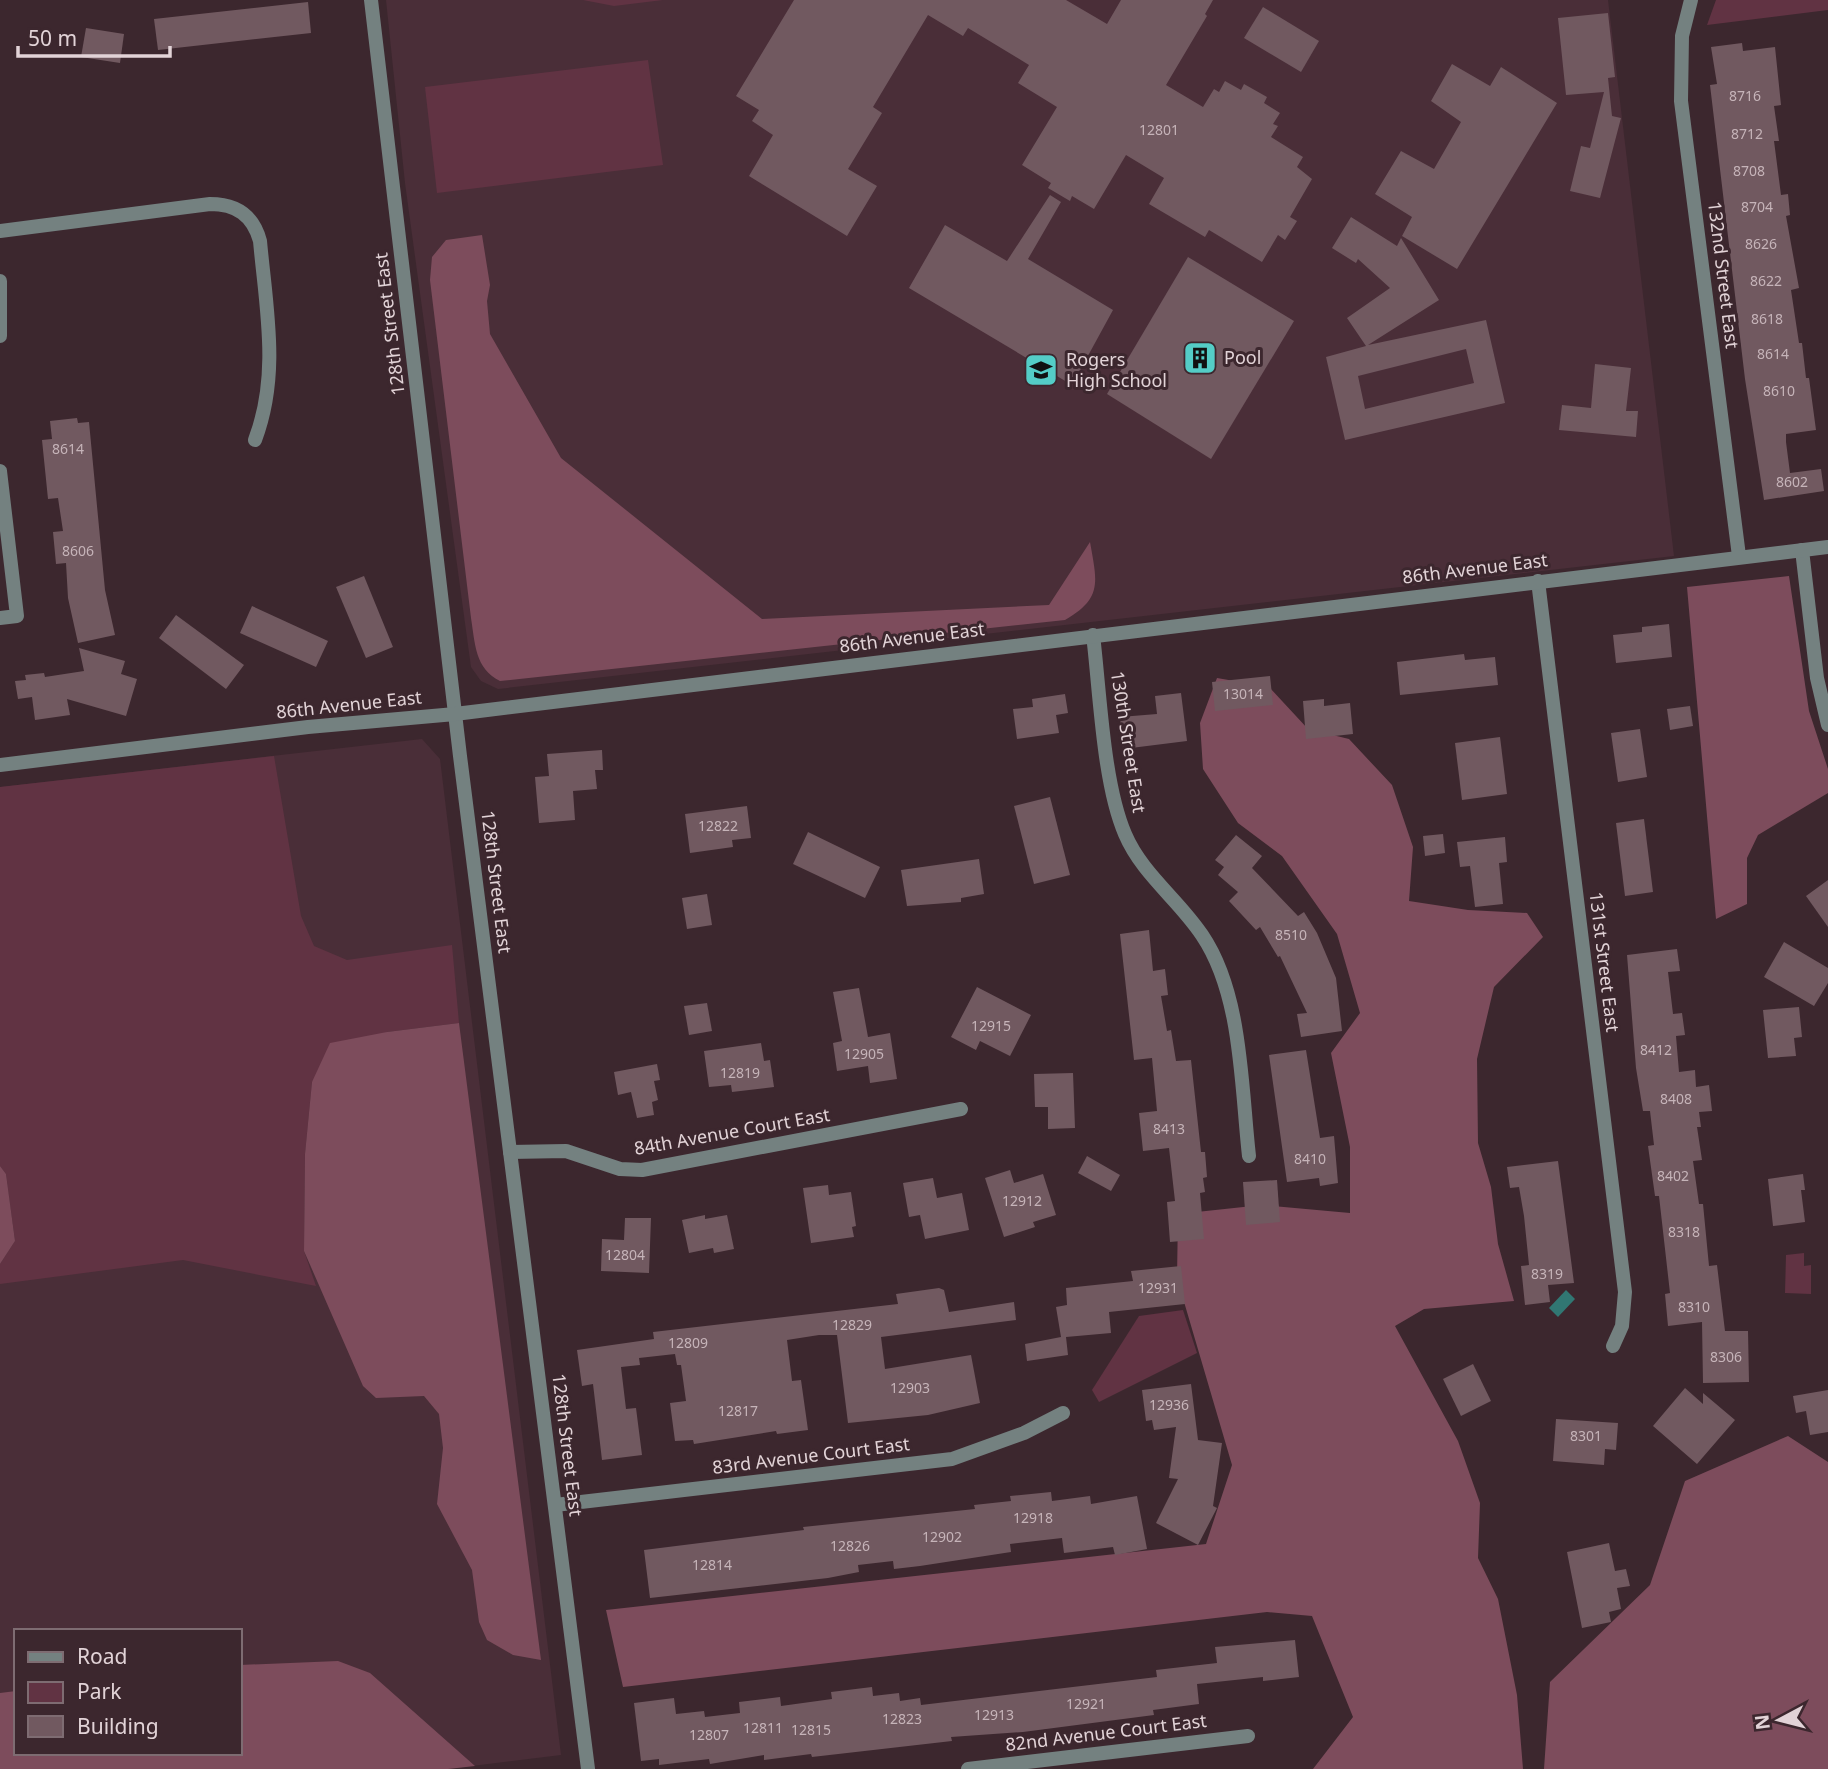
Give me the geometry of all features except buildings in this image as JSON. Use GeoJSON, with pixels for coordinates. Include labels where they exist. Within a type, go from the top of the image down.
{"type":"FeatureCollection","features":[{"type":"Feature","properties":{"kind":"street","name":"128th Street East"},"geometry":{"type":"LineString","coordinates":[[371,0],[455,714],[588,1769]]}},
{"type":"Feature","properties":{"kind":"street","name":"132nd Street East"},"geometry":{"type":"LineString","coordinates":[[1691,0],[1682,36],[1681,101],[1739,556]]}},
{"type":"Feature","properties":{"kind":"street"},"geometry":{"type":"LineString","coordinates":[[0,231],[210,204],[229,206],[242,212],[254,223],[260,241],[271,356],[268,399],[256,440]]}},
{"type":"Feature","properties":{"kind":"street"},"geometry":{"type":"LineString","coordinates":[[0,281],[0,336]]}},
{"type":"Feature","properties":{"kind":"street"},"geometry":{"type":"LineString","coordinates":[[0,471],[17,616],[0,618]]}},
{"type":"Feature","properties":{"kind":"street","name":"86th Avenue East"},"geometry":{"type":"LineString","coordinates":[[0,765],[309,727],[455,714],[1828,547]]}},
{"type":"Feature","properties":{"kind":"street"},"geometry":{"type":"LineString","coordinates":[[1802,550],[1817,678],[1828,725]]}},
{"type":"Feature","properties":{"kind":"street","name":"131st Street East"},"geometry":{"type":"LineString","coordinates":[[1538,581],[1625,1292],[1622,1326],[1613,1346]]}},
{"type":"Feature","properties":{"kind":"street","name":"130th Street East"},"geometry":{"type":"LineString","coordinates":[[1093,635],[1113,795],[1124,832],[1146,869],[1202,935],[1225,982],[1249,1156]]}},
{"type":"Feature","properties":{"kind":"street","name":"84th Avenue Court East"},"geometry":{"type":"LineString","coordinates":[[510,1152],[566,1151],[620,1169],[642,1170],[961,1110]]}},
{"type":"Feature","properties":{"kind":"street","name":"83rd Avenue Court East"},"geometry":{"type":"LineString","coordinates":[[555,1505],[952,1459],[1024,1433],[1063,1413]]}},
{"type":"Feature","properties":{"kind":"street","name":"82nd Avenue Court East"},"geometry":{"type":"LineString","coordinates":[[968,1769],[1248,1736]]}},
{"type":"Feature","properties":{"kind":"shaded area","name":"Rogers High School"},"geometry":{"type":"Polygon","coordinates":[[[386,0],[1608,0],[1674,556],[498,689],[481,681],[471,667],[405,183],[386,0]]]}},
{"type":"Feature","properties":{"kind":"shaded area"},"geometry":{"type":"Polygon","coordinates":[[[482,235],[490,285],[487,301],[490,334],[561,458],[762,619],[1049,605],[1090,542],[1095,578],[1091,596],[1086,604],[1065,620],[500,681],[485,670],[474,637],[430,280],[432,257],[446,240],[482,235]]]}},
{"type":"Feature","properties":{"kind":"shaded area"},"geometry":{"type":"Polygon","coordinates":[[[1789,576],[1809,711],[1828,769],[1828,793],[1758,835],[1747,858],[1747,904],[1716,919],[1687,587],[1789,576]]]}},
{"type":"Feature","properties":{"kind":"shaded area"},"geometry":{"type":"Polygon","coordinates":[[[1217,678],[1269,687],[1308,729],[1349,739],[1392,785],[1413,847],[1409,901],[1468,910],[1527,913],[1543,937],[1494,987],[1477,1059],[1478,1143],[1491,1187],[1498,1244],[1514,1301],[1424,1309],[1395,1326],[1458,1441],[1480,1503],[1478,1558],[1498,1599],[1517,1695],[1523,1769],[1313,1769],[1353,1717],[1312,1616],[1267,1612],[623,1687],[606,1610],[1206,1544],[1232,1465],[1177,1278],[1178,1214],[1262,1205],[1350,1213],[1350,1147],[1331,1053],[1360,1013],[1337,934],[1282,856],[1238,823],[1203,769],[1200,723],[1217,678]]]}},
{"type":"Feature","properties":{"kind":"shaded area"},"geometry":{"type":"Polygon","coordinates":[[[422,739],[440,759],[561,1755],[448,1769],[0,1769],[0,787],[422,739]]]}},
{"type":"Feature","properties":{"kind":"shaded area"},"geometry":{"type":"Polygon","coordinates":[[[459,1023],[541,1660],[513,1655],[487,1640],[479,1622],[472,1570],[437,1504],[443,1448],[439,1414],[424,1396],[376,1398],[363,1386],[304,1251],[305,1154],[312,1082],[330,1043],[387,1032],[459,1023]]]}},
{"type":"Feature","properties":{"kind":"shaded area"},"geometry":{"type":"Polygon","coordinates":[[[0,1166],[6,1174],[15,1241],[0,1264],[0,1166]]]}},
{"type":"Feature","properties":{"kind":"shaded area"},"geometry":{"type":"Polygon","coordinates":[[[1788,1436],[1828,1462],[1828,1769],[1544,1769],[1550,1682],[1650,1585],[1685,1481],[1788,1436]]]}},
{"type":"Feature","properties":{"kind":"shaded area"},"geometry":{"type":"Polygon","coordinates":[[[338,1661],[370,1673],[475,1766],[448,1769],[0,1769],[0,1693],[14,1691],[14,1755],[242,1755],[242,1665],[338,1661]]]}},
{"type":"Feature","properties":{"kind":"green space"},"geometry":{"type":"Polygon","coordinates":[[[583,0],[663,0],[614,6],[583,0]]]}},
{"type":"Feature","properties":{"kind":"green space"},"geometry":{"type":"Polygon","coordinates":[[[1716,0],[1828,0],[1828,10],[1707,25],[1716,0]]]}},
{"type":"Feature","properties":{"kind":"green space"},"geometry":{"type":"Polygon","coordinates":[[[648,60],[663,165],[437,193],[425,87],[648,60]]]}},
{"type":"Feature","properties":{"kind":"green space"},"geometry":{"type":"Polygon","coordinates":[[[274,756],[301,916],[314,946],[347,960],[452,945],[459,1023],[387,1032],[312,1082],[305,1154],[304,1251],[316,1286],[183,1260],[0,1284],[0,1264],[15,1241],[6,1174],[0,1166],[0,787],[274,756]]]}},
{"type":"Feature","properties":{"kind":"green space"},"geometry":{"type":"Polygon","coordinates":[[[1804,1253],[1804,1266],[1811,1265],[1811,1294],[1785,1293],[1786,1255],[1804,1253]]]}},
{"type":"Feature","properties":{"kind":"green space"},"geometry":{"type":"Polygon","coordinates":[[[1183,1310],[1197,1353],[1099,1402],[1092,1390],[1139,1316],[1183,1310]]]}},
{"type":"Feature","properties":{"kind":"water"},"geometry":{"type":"Polygon","coordinates":[[[1566,1290],[1575,1299],[1558,1317],[1549,1308],[1566,1290]]]}},
{"type":"Feature","properties":{"kind":"place","name":"Pool"},"geometry":{"type":"Point","coordinates":[1200,358]}},
{"type":"Feature","properties":{"kind":"place","name":"Rogers High School"},"geometry":{"type":"Point","coordinates":[1041,370]}}]}
